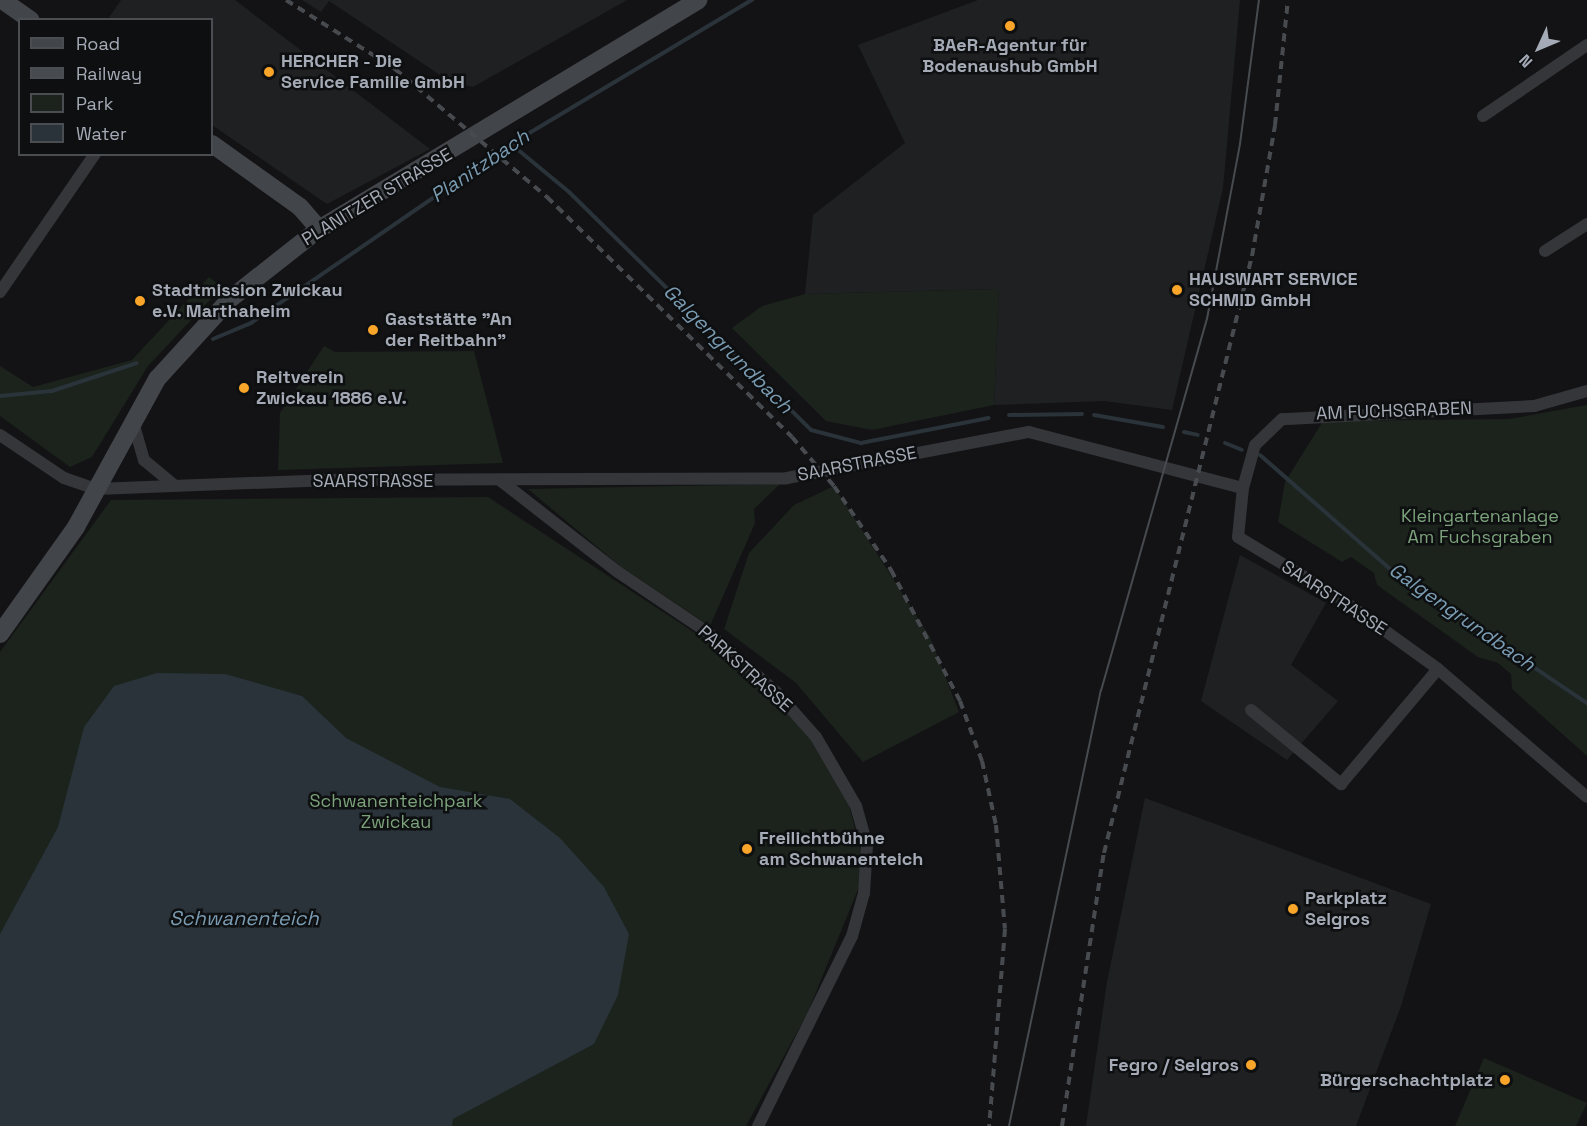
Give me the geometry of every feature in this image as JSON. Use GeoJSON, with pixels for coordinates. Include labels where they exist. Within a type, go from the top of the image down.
{"type":"FeatureCollection","features":[{"type":"Feature","properties":{"kind":"main road"},"geometry":{"type":"LineString","coordinates":[[2,0],[28,18]]}},
{"type":"Feature","properties":{"kind":"main road","name":"PLANITZER STRASSE"},"geometry":{"type":"LineString","coordinates":[[0,634],[62,549],[133,416],[164,368],[204,323],[319,229],[698,0]]}},
{"type":"Feature","properties":{"kind":"main road"},"geometry":{"type":"LineString","coordinates":[[213,145],[292,200],[319,229]]}},
{"type":"Feature","properties":{"kind":"street"},"geometry":{"type":"LineString","coordinates":[[1483,116],[1587,45]]}},
{"type":"Feature","properties":{"kind":"street"},"geometry":{"type":"LineString","coordinates":[[0,292],[95,156]]}},
{"type":"Feature","properties":{"kind":"street"},"geometry":{"type":"LineString","coordinates":[[1545,251],[1587,224]]}},
{"type":"Feature","properties":{"kind":"street","name":"AM FUCHSGRABEN"},"geometry":{"type":"LineString","coordinates":[[1243,488],[1255,445],[1282,419],[1534,406],[1587,391]]}},
{"type":"Feature","properties":{"kind":"street"},"geometry":{"type":"LineString","coordinates":[[133,416],[139,452],[175,486]]}},
{"type":"Feature","properties":{"kind":"street","name":"SAARSTRASSE"},"geometry":{"type":"LineString","coordinates":[[0,435],[64,478],[96,489],[788,478],[1029,432],[1185,469],[1243,488],[1238,537],[1341,599],[1438,669],[1587,797]]}},
{"type":"Feature","properties":{"kind":"street","name":"PARKSTRASSE"},"geometry":{"type":"LineString","coordinates":[[501,481],[618,572],[710,634],[776,692],[816,737],[856,806],[867,845],[864,892],[852,936],[758,1126]]}},
{"type":"Feature","properties":{"kind":"street"},"geometry":{"type":"LineString","coordinates":[[1251,710],[1341,784],[1438,669]]}},
{"type":"Feature","properties":{"kind":"shaded area","name":"HERCHER - Die Service Familie GmbH"},"geometry":{"type":"Polygon","coordinates":[[[121,0],[235,0],[430,149],[327,204],[213,126],[213,18],[109,18],[121,0]]]}},
{"type":"Feature","properties":{"kind":"shaded area"},"geometry":{"type":"Polygon","coordinates":[[[302,0],[627,0],[473,87],[449,81],[329,1],[321,12],[302,0]]]}},
{"type":"Feature","properties":{"kind":"shaded area"},"geometry":{"type":"Polygon","coordinates":[[[978,0],[1240,0],[1223,188],[1172,410],[1104,401],[994,405],[999,289],[805,294],[813,215],[905,143],[858,45],[978,0]]]}},
{"type":"Feature","properties":{"kind":"shaded area"},"geometry":{"type":"Polygon","coordinates":[[[1240,555],[1326,603],[1291,665],[1338,701],[1287,760],[1201,701],[1240,555]]]}},
{"type":"Feature","properties":{"kind":"shaded area"},"geometry":{"type":"Polygon","coordinates":[[[1145,798],[1431,904],[1401,1006],[1356,1126],[1086,1126],[1107,982],[1145,798]]]}},
{"type":"Feature","properties":{"kind":"green space"},"geometry":{"type":"Polygon","coordinates":[[[209,277],[222,287],[148,366],[92,457],[70,467],[0,416],[0,366],[33,387],[132,360],[209,277]]]}},
{"type":"Feature","properties":{"kind":"green space"},"geometry":{"type":"Polygon","coordinates":[[[999,289],[994,405],[872,430],[826,421],[732,328],[762,306],[805,294],[999,289]]]}},
{"type":"Feature","properties":{"kind":"green space"},"geometry":{"type":"Polygon","coordinates":[[[324,346],[335,352],[474,351],[503,463],[278,470],[280,413],[324,346]]]}},
{"type":"Feature","properties":{"kind":"green space","name":"Kleingartenanlage Am Fuchsgraben"},"geometry":{"type":"Polygon","coordinates":[[[1587,405],[1587,756],[1512,689],[1511,674],[1498,663],[1478,657],[1377,585],[1374,573],[1351,557],[1342,562],[1278,522],[1285,482],[1323,421],[1509,419],[1587,405]]]}},
{"type":"Feature","properties":{"kind":"green space"},"geometry":{"type":"Polygon","coordinates":[[[780,484],[754,509],[755,523],[710,626],[620,566],[528,489],[780,484]]]}},
{"type":"Feature","properties":{"kind":"green space"},"geometry":{"type":"Polygon","coordinates":[[[834,486],[930,637],[959,712],[863,762],[796,683],[724,629],[749,553],[794,505],[834,486]]]}},
{"type":"Feature","properties":{"kind":"green space","name":"Schwanenteichpark Zwickau"},"geometry":{"type":"Polygon","coordinates":[[[488,497],[712,644],[771,691],[810,733],[846,794],[862,855],[859,887],[807,1014],[746,1126],[0,1126],[0,652],[111,500],[488,497]]]}},
{"type":"Feature","properties":{"kind":"green space","name":"Bürgerschachtplatz"},"geometry":{"type":"Polygon","coordinates":[[[1484,1058],[1587,1103],[1576,1126],[1455,1126],[1484,1058]]]}},
{"type":"Feature","properties":{"kind":"water","name":"Schwanenteich"},"geometry":{"type":"Polygon","coordinates":[[[157,673],[225,674],[302,696],[346,738],[440,787],[510,799],[560,838],[604,887],[629,934],[618,995],[594,1044],[453,1119],[452,1126],[0,1126],[0,934],[58,827],[84,727],[114,686],[157,673]]]}},
{"type":"Feature","properties":{"kind":"waterway","name":"Planitzbach"},"geometry":{"type":"LineString","coordinates":[[213,339],[251,323],[511,144],[752,0]]}},
{"type":"Feature","properties":{"kind":"waterway","name":"Galgengrundbach"},"geometry":{"type":"LineString","coordinates":[[511,144],[569,192],[811,430],[861,443],[989,418]]}},
{"type":"Feature","properties":{"kind":"waterway","name":"Planitzbach"},"geometry":{"type":"LineString","coordinates":[[0,396],[52,391],[137,363]]}},
{"type":"Feature","properties":{"kind":"waterway","name":"Galgengrundbach"},"geometry":{"type":"LineString","coordinates":[[1009,415],[1082,414]]}},
{"type":"Feature","properties":{"kind":"waterway","name":"Galgengrundbach"},"geometry":{"type":"LineString","coordinates":[[1094,415],[1163,427]]}},
{"type":"Feature","properties":{"kind":"waterway","name":"Galgengrundbach"},"geometry":{"type":"LineString","coordinates":[[1184,432],[1198,435]]}},
{"type":"Feature","properties":{"kind":"waterway","name":"Galgengrundbach"},"geometry":{"type":"LineString","coordinates":[[1225,443],[1242,450]]}},
{"type":"Feature","properties":{"kind":"waterway","name":"Galgengrundbach"},"geometry":{"type":"LineString","coordinates":[[1260,455],[1397,575],[1587,703]]}},
{"type":"Feature","properties":{"kind":"tram line"},"geometry":{"type":"LineString","coordinates":[[1009,1126],[1101,691],[1207,319],[1240,144],[1259,0]]}},
{"type":"Feature","properties":{"kind":"railway"},"geometry":{"type":"LineString","coordinates":[[286,0],[395,69],[547,197],[792,437],[834,486],[891,570],[960,701],[982,761],[996,825],[1005,929],[989,1126]]}},
{"type":"Feature","properties":{"kind":"railway"},"geometry":{"type":"LineString","coordinates":[[1062,1126],[1104,853],[1252,256],[1275,125],[1288,0]]}},
{"type":"Feature","properties":{"kind":"place","name":"BAeR-Agentur für Bodenaushub GmbH"},"geometry":{"type":"Point","coordinates":[1010,26]}},
{"type":"Feature","properties":{"kind":"place","name":"HERCHER - Die Service Familie GmbH"},"geometry":{"type":"Point","coordinates":[269,72]}},
{"type":"Feature","properties":{"kind":"place","name":"HAUSWART SERVICE SCHMID GmbH"},"geometry":{"type":"Point","coordinates":[1177,290]}},
{"type":"Feature","properties":{"kind":"place","name":"Stadtmission Zwickau e.V. Marthaheim"},"geometry":{"type":"Point","coordinates":[140,301]}},
{"type":"Feature","properties":{"kind":"place","name":"Gaststätte \"An der Reitbahn\""},"geometry":{"type":"Point","coordinates":[373,330]}},
{"type":"Feature","properties":{"kind":"place","name":"Reitverein Zwickau 1886 e.V."},"geometry":{"type":"Point","coordinates":[244,388]}},
{"type":"Feature","properties":{"kind":"place","name":"Freilichtbühne am Schwanenteich"},"geometry":{"type":"Point","coordinates":[747,849]}},
{"type":"Feature","properties":{"kind":"place","name":"Parkplatz Selgros"},"geometry":{"type":"Point","coordinates":[1293,909]}},
{"type":"Feature","properties":{"kind":"place","name":"Fegro / Selgros"},"geometry":{"type":"Point","coordinates":[1251,1065]}},
{"type":"Feature","properties":{"kind":"place","name":"Bürgerschachtplatz"},"geometry":{"type":"Point","coordinates":[1505,1080]}}]}
